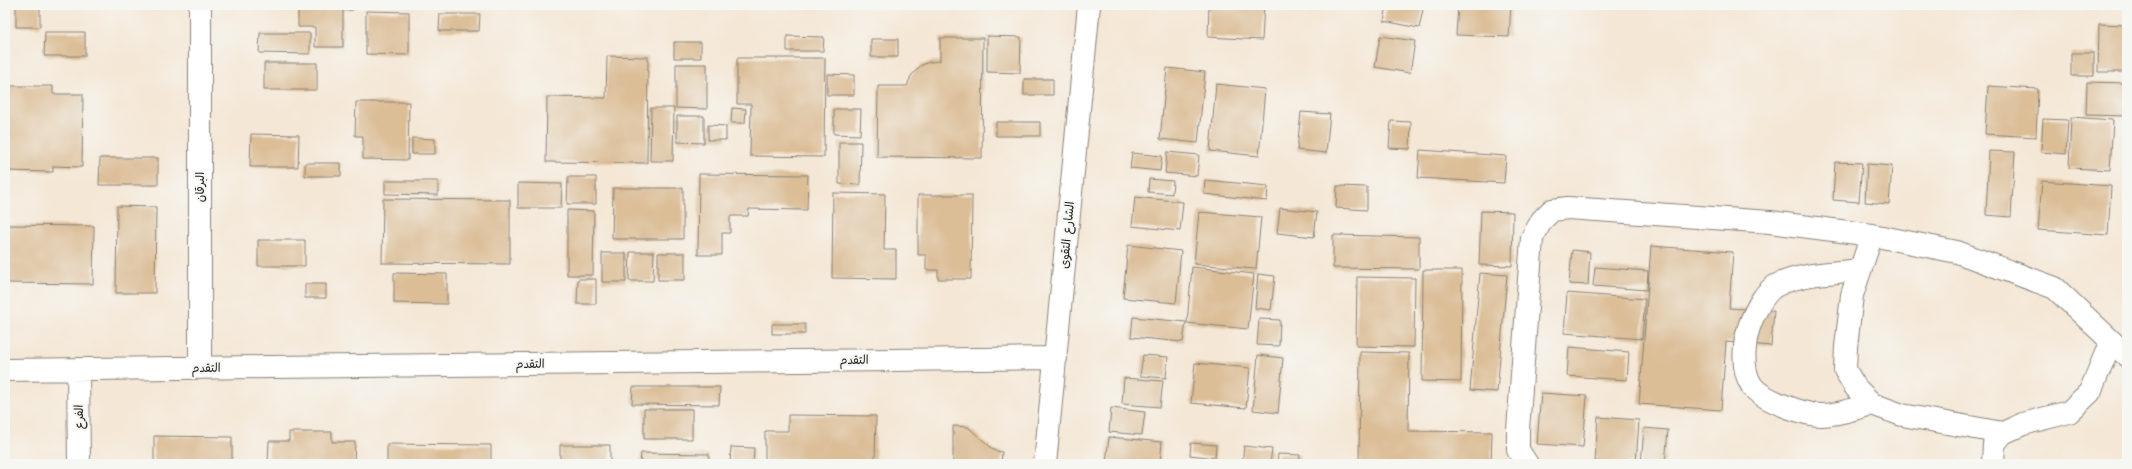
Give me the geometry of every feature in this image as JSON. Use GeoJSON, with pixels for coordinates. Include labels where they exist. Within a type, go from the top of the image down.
{"type":"FeatureCollection","features":[{"type":"Feature","properties":{"kind":"street","name":"البرقان"},"geometry":{"type":"LineString","coordinates":[[200,5],[200,368]]}},
{"type":"Feature","properties":{"kind":"street","name":"الشارع التقوى"},"geometry":{"type":"LineString","coordinates":[[1045,464],[1089,5]]}},
{"type":"Feature","properties":{"kind":"street"},"geometry":{"type":"LineString","coordinates":[[1527,464],[1518,450],[1518,430],[1532,238],[1542,220],[1552,210],[1568,208],[1770,222],[1872,235],[1957,252],[2055,288],[2127,356]]}},
{"type":"Feature","properties":{"kind":"street"},"geometry":{"type":"LineString","coordinates":[[1872,235],[1852,295],[1846,347],[1845,370],[1856,388],[1872,404],[1902,416],[2003,433]]}},
{"type":"Feature","properties":{"kind":"street"},"geometry":{"type":"LineString","coordinates":[[1860,270],[1805,276],[1776,286],[1759,304],[1749,326],[1743,360],[1752,387],[1781,406],[1820,415],[1836,414],[1872,404]]}},
{"type":"Feature","properties":{"kind":"street"},"geometry":{"type":"LineString","coordinates":[[1993,464],[1994,444],[2003,433],[2023,424],[2069,412],[2090,392],[2111,341]]}},
{"type":"Feature","properties":{"kind":"street","name":"التقدم"},"geometry":{"type":"LineString","coordinates":[[5,370],[1056,358]]}},
{"type":"Feature","properties":{"kind":"street","name":"الفرع"},"geometry":{"type":"LineString","coordinates":[[78,369],[79,464]]}},
{"type":"Feature","properties":{"kind":"building"},"geometry":{"type":"Polygon","coordinates":[[[16,5],[40,5],[40,27],[16,27],[16,5]]]}},
{"type":"Feature","properties":{"kind":"building"},"geometry":{"type":"Polygon","coordinates":[[[298,5],[353,5],[353,10],[343,10],[343,47],[315,47],[315,27],[298,27],[298,5]]]}},
{"type":"Feature","properties":{"kind":"building"},"geometry":{"type":"Polygon","coordinates":[[[1209,5],[1264,5],[1262,40],[1208,37],[1209,5]]]}},
{"type":"Feature","properties":{"kind":"building"},"geometry":{"type":"Polygon","coordinates":[[[1273,5],[1293,5],[1292,8],[1273,5]]]}},
{"type":"Feature","properties":{"kind":"building"},"geometry":{"type":"Polygon","coordinates":[[[1387,5],[1424,5],[1419,28],[1384,21],[1387,5]]]}},
{"type":"Feature","properties":{"kind":"building"},"geometry":{"type":"Polygon","coordinates":[[[1458,5],[1511,5],[1509,37],[1456,35],[1458,5]]]}},
{"type":"Feature","properties":{"kind":"building"},"geometry":{"type":"Polygon","coordinates":[[[366,11],[409,12],[409,55],[366,54],[366,11]]]}},
{"type":"Feature","properties":{"kind":"building"},"geometry":{"type":"Polygon","coordinates":[[[440,14],[480,14],[479,31],[439,31],[440,14]]]}},
{"type":"Feature","properties":{"kind":"building"},"geometry":{"type":"Polygon","coordinates":[[[2099,24],[2127,25],[2127,72],[2098,72],[2099,24]]]}},
{"type":"Feature","properties":{"kind":"building"},"geometry":{"type":"Polygon","coordinates":[[[45,32],[85,32],[85,56],[44,56],[45,32]]]}},
{"type":"Feature","properties":{"kind":"building"},"geometry":{"type":"Polygon","coordinates":[[[260,33],[310,33],[310,54],[259,53],[260,33]]]}},
{"type":"Feature","properties":{"kind":"building"},"geometry":{"type":"Polygon","coordinates":[[[787,36],[824,37],[823,51],[787,51],[787,36]]]}},
{"type":"Feature","properties":{"kind":"building"},"geometry":{"type":"Polygon","coordinates":[[[987,36],[1021,37],[1020,73],[987,72],[987,36]]]}},
{"type":"Feature","properties":{"kind":"building"},"geometry":{"type":"Polygon","coordinates":[[[1380,36],[1415,41],[1410,73],[1375,67],[1380,36]]]}},
{"type":"Feature","properties":{"kind":"building"},"geometry":{"type":"Polygon","coordinates":[[[940,38],[983,38],[982,158],[877,157],[878,86],[907,86],[911,76],[920,66],[929,62],[940,61],[940,38]]]}},
{"type":"Feature","properties":{"kind":"building"},"geometry":{"type":"Polygon","coordinates":[[[871,39],[898,39],[898,57],[871,57],[871,39]]]}},
{"type":"Feature","properties":{"kind":"building"},"geometry":{"type":"Polygon","coordinates":[[[674,42],[701,42],[701,58],[674,58],[674,42]]]}},
{"type":"Feature","properties":{"kind":"building"},"geometry":{"type":"Polygon","coordinates":[[[2071,53],[2094,53],[2094,76],[2071,76],[2071,53]]]}},
{"type":"Feature","properties":{"kind":"building"},"geometry":{"type":"Polygon","coordinates":[[[607,56],[648,57],[647,163],[546,162],[547,97],[606,98],[607,56]]]}},
{"type":"Feature","properties":{"kind":"building"},"geometry":{"type":"Polygon","coordinates":[[[737,58],[825,58],[824,157],[750,156],[751,104],[737,104],[737,58]]]}},
{"type":"Feature","properties":{"kind":"building"},"geometry":{"type":"Polygon","coordinates":[[[264,63],[317,63],[317,90],[264,90],[264,63]]]}},
{"type":"Feature","properties":{"kind":"building"},"geometry":{"type":"Polygon","coordinates":[[[676,64],[707,64],[707,109],[676,108],[676,64]]]}},
{"type":"Feature","properties":{"kind":"building"},"geometry":{"type":"Polygon","coordinates":[[[1167,68],[1205,72],[1198,143],[1160,139],[1167,68]]]}},
{"type":"Feature","properties":{"kind":"building"},"geometry":{"type":"Polygon","coordinates":[[[827,74],[854,75],[854,95],[827,95],[827,74]]]}},
{"type":"Feature","properties":{"kind":"building"},"geometry":{"type":"Polygon","coordinates":[[[1024,79],[1053,79],[1053,95],[1024,95],[1024,79]]]}},
{"type":"Feature","properties":{"kind":"building"},"geometry":{"type":"Polygon","coordinates":[[[2087,82],[2127,83],[2127,116],[2086,115],[2087,82]]]}},
{"type":"Feature","properties":{"kind":"building"},"geometry":{"type":"Polygon","coordinates":[[[1216,84],[1265,89],[1259,156],[1210,151],[1216,84]]]}},
{"type":"Feature","properties":{"kind":"building"},"geometry":{"type":"Polygon","coordinates":[[[5,86],[53,86],[53,94],[83,94],[82,167],[53,166],[53,172],[5,171],[5,86]]]}},
{"type":"Feature","properties":{"kind":"building"},"geometry":{"type":"Polygon","coordinates":[[[1988,86],[2038,89],[2036,137],[1985,134],[1988,86]]]}},
{"type":"Feature","properties":{"kind":"building"},"geometry":{"type":"Polygon","coordinates":[[[356,102],[409,102],[408,160],[363,159],[363,136],[355,136],[356,102]]]}},
{"type":"Feature","properties":{"kind":"building"},"geometry":{"type":"Polygon","coordinates":[[[651,108],[674,108],[673,161],[650,161],[651,108]]]}},
{"type":"Feature","properties":{"kind":"building"},"geometry":{"type":"Polygon","coordinates":[[[732,108],[746,109],[745,123],[731,123],[732,108]]]}},
{"type":"Feature","properties":{"kind":"building"},"geometry":{"type":"Polygon","coordinates":[[[834,109],[861,109],[860,135],[834,134],[834,109]]]}},
{"type":"Feature","properties":{"kind":"building"},"geometry":{"type":"Polygon","coordinates":[[[1301,112],[1330,114],[1326,153],[1297,150],[1301,112]]]}},
{"type":"Feature","properties":{"kind":"building"},"geometry":{"type":"Polygon","coordinates":[[[677,116],[704,116],[704,143],[677,142],[677,116]]]}},
{"type":"Feature","properties":{"kind":"building"},"geometry":{"type":"Polygon","coordinates":[[[2071,117],[2113,120],[2110,170],[2069,168],[2071,117]]]}},
{"type":"Feature","properties":{"kind":"building"},"geometry":{"type":"Polygon","coordinates":[[[2043,119],[2068,120],[2066,154],[2041,152],[2043,119]]]}},
{"type":"Feature","properties":{"kind":"building"},"geometry":{"type":"Polygon","coordinates":[[[1391,121],[1411,122],[1410,149],[1389,148],[1391,121]]]}},
{"type":"Feature","properties":{"kind":"building"},"geometry":{"type":"Polygon","coordinates":[[[996,122],[1040,122],[1040,136],[996,136],[996,122]]]}},
{"type":"Feature","properties":{"kind":"building"},"geometry":{"type":"Polygon","coordinates":[[[708,125],[726,126],[726,140],[708,140],[708,125]]]}},
{"type":"Feature","properties":{"kind":"building"},"geometry":{"type":"Polygon","coordinates":[[[251,134],[299,135],[298,167],[250,167],[251,134]]]}},
{"type":"Feature","properties":{"kind":"building"},"geometry":{"type":"Polygon","coordinates":[[[412,138],[435,139],[435,154],[412,154],[412,138]]]}},
{"type":"Feature","properties":{"kind":"building"},"geometry":{"type":"Polygon","coordinates":[[[839,142],[861,142],[860,185],[839,184],[839,142]]]}},
{"type":"Feature","properties":{"kind":"building"},"geometry":{"type":"Polygon","coordinates":[[[1420,150],[1506,156],[1504,183],[1418,178],[1420,150]]]}},
{"type":"Feature","properties":{"kind":"building"},"geometry":{"type":"Polygon","coordinates":[[[1989,151],[2015,152],[2011,217],[1986,215],[1989,151]]]}},
{"type":"Feature","properties":{"kind":"building"},"geometry":{"type":"Polygon","coordinates":[[[1167,152],[1199,155],[1197,176],[1165,173],[1167,152]]]}},
{"type":"Feature","properties":{"kind":"building"},"geometry":{"type":"Polygon","coordinates":[[[1132,153],[1162,156],[1160,171],[1130,168],[1132,153]]]}},
{"type":"Feature","properties":{"kind":"building"},"geometry":{"type":"Polygon","coordinates":[[[100,158],[158,158],[158,185],[99,185],[100,158]]]}},
{"type":"Feature","properties":{"kind":"building"},"geometry":{"type":"Polygon","coordinates":[[[1835,162],[1862,163],[1859,202],[1833,200],[1835,162]]]}},
{"type":"Feature","properties":{"kind":"building"},"geometry":{"type":"Polygon","coordinates":[[[305,163],[341,163],[341,176],[305,176],[305,163]]]}},
{"type":"Feature","properties":{"kind":"building"},"geometry":{"type":"Polygon","coordinates":[[[1867,164],[1892,166],[1889,204],[1865,202],[1867,164]]]}},
{"type":"Feature","properties":{"kind":"building"},"geometry":{"type":"Polygon","coordinates":[[[699,174],[808,175],[807,210],[749,209],[748,216],[730,216],[730,233],[722,233],[722,255],[698,255],[699,174]]]}},
{"type":"Feature","properties":{"kind":"building"},"geometry":{"type":"Polygon","coordinates":[[[568,177],[596,177],[596,204],[567,204],[568,177]]]}},
{"type":"Feature","properties":{"kind":"building"},"geometry":{"type":"Polygon","coordinates":[[[1149,179],[1173,181],[1172,194],[1148,192],[1149,179]]]}},
{"type":"Feature","properties":{"kind":"building"},"geometry":{"type":"Polygon","coordinates":[[[1205,180],[1268,186],[1267,201],[1204,194],[1205,180]]]}},
{"type":"Feature","properties":{"kind":"building"},"geometry":{"type":"Polygon","coordinates":[[[385,181],[438,181],[438,195],[385,194],[385,181]]]}},
{"type":"Feature","properties":{"kind":"building"},"geometry":{"type":"Polygon","coordinates":[[[2042,181],[2111,186],[2108,235],[2038,230],[2042,181]]]}},
{"type":"Feature","properties":{"kind":"building"},"geometry":{"type":"Polygon","coordinates":[[[518,183],[562,184],[561,208],[518,208],[518,183]]]}},
{"type":"Feature","properties":{"kind":"building"},"geometry":{"type":"Polygon","coordinates":[[[1337,186],[1367,187],[1367,210],[1336,208],[1337,186]]]}},
{"type":"Feature","properties":{"kind":"building"},"geometry":{"type":"Polygon","coordinates":[[[613,188],[683,188],[683,239],[612,239],[613,188]]]}},
{"type":"Feature","properties":{"kind":"building"},"geometry":{"type":"Polygon","coordinates":[[[833,193],[885,194],[884,250],[896,250],[896,279],[832,278],[833,193]]]}},
{"type":"Feature","properties":{"kind":"building"},"geometry":{"type":"Polygon","coordinates":[[[918,195],[972,195],[971,279],[938,279],[938,270],[926,270],[926,255],[918,255],[918,195]]]}},
{"type":"Feature","properties":{"kind":"building"},"geometry":{"type":"Polygon","coordinates":[[[1135,197],[1183,202],[1180,231],[1132,226],[1135,197]]]}},
{"type":"Feature","properties":{"kind":"building"},"geometry":{"type":"Polygon","coordinates":[[[383,199],[510,200],[510,264],[382,263],[383,199]]]}},
{"type":"Feature","properties":{"kind":"building"},"geometry":{"type":"Polygon","coordinates":[[[117,206],[156,207],[155,293],[116,293],[117,206]]]}},
{"type":"Feature","properties":{"kind":"building"},"geometry":{"type":"Polygon","coordinates":[[[1280,208],[1317,212],[1314,237],[1277,233],[1280,208]]]}},
{"type":"Feature","properties":{"kind":"building"},"geometry":{"type":"Polygon","coordinates":[[[567,210],[594,211],[593,275],[567,275],[567,210]]]}},
{"type":"Feature","properties":{"kind":"building"},"geometry":{"type":"Polygon","coordinates":[[[1481,211],[1513,212],[1512,266],[1479,265],[1481,211]]]}},
{"type":"Feature","properties":{"kind":"building"},"geometry":{"type":"Polygon","coordinates":[[[1199,212],[1261,217],[1256,269],[1194,264],[1199,212]]]}},
{"type":"Feature","properties":{"kind":"building"},"geometry":{"type":"Polygon","coordinates":[[[5,225],[94,226],[93,284],[5,283],[5,225]]]}},
{"type":"Feature","properties":{"kind":"building"},"geometry":{"type":"Polygon","coordinates":[[[1333,235],[1419,237],[1419,269],[1333,268],[1333,235]]]}},
{"type":"Feature","properties":{"kind":"building"},"geometry":{"type":"Polygon","coordinates":[[[258,240],[305,240],[305,266],[258,266],[258,240]]]}},
{"type":"Feature","properties":{"kind":"building"},"geometry":{"type":"Polygon","coordinates":[[[1128,245],[1181,251],[1176,303],[1123,298],[1128,245]]]}},
{"type":"Feature","properties":{"kind":"building"},"geometry":{"type":"Polygon","coordinates":[[[1651,246],[1733,252],[1729,308],[1774,311],[1771,346],[1726,342],[1721,410],[1639,404],[1651,246]]]}},
{"type":"Feature","properties":{"kind":"building"},"geometry":{"type":"Polygon","coordinates":[[[1572,250],[1590,252],[1588,285],[1569,284],[1572,250]]]}},
{"type":"Feature","properties":{"kind":"building"},"geometry":{"type":"Polygon","coordinates":[[[630,252],[654,252],[653,281],[629,281],[630,252]]]}},
{"type":"Feature","properties":{"kind":"building"},"geometry":{"type":"Polygon","coordinates":[[[602,253],[626,253],[626,282],[602,282],[602,253]]]}},
{"type":"Feature","properties":{"kind":"building"},"geometry":{"type":"Polygon","coordinates":[[[658,253],[685,253],[685,280],[658,280],[658,253]]]}},
{"type":"Feature","properties":{"kind":"building"},"geometry":{"type":"Polygon","coordinates":[[[1192,267],[1254,274],[1248,329],[1187,323],[1192,267]]]}},
{"type":"Feature","properties":{"kind":"building"},"geometry":{"type":"Polygon","coordinates":[[[1595,267],[1648,271],[1647,290],[1593,286],[1595,267]]]}},
{"type":"Feature","properties":{"kind":"building"},"geometry":{"type":"Polygon","coordinates":[[[1423,270],[1462,270],[1461,382],[1422,381],[1423,270]]]}},
{"type":"Feature","properties":{"kind":"building"},"geometry":{"type":"Polygon","coordinates":[[[394,273],[447,274],[447,304],[394,303],[394,273]]]}},
{"type":"Feature","properties":{"kind":"building"},"geometry":{"type":"Polygon","coordinates":[[[1480,273],[1507,275],[1497,392],[1470,390],[1480,273]]]}},
{"type":"Feature","properties":{"kind":"building"},"geometry":{"type":"Polygon","coordinates":[[[1258,274],[1275,276],[1271,310],[1255,308],[1258,274]]]}},
{"type":"Feature","properties":{"kind":"building"},"geometry":{"type":"Polygon","coordinates":[[[1357,277],[1415,278],[1414,347],[1356,346],[1357,277]]]}},
{"type":"Feature","properties":{"kind":"building"},"geometry":{"type":"Polygon","coordinates":[[[578,279],[596,279],[596,304],[577,304],[578,279]]]}},
{"type":"Feature","properties":{"kind":"building"},"geometry":{"type":"Polygon","coordinates":[[[305,284],[326,284],[326,298],[305,298],[305,284]]]}},
{"type":"Feature","properties":{"kind":"building"},"geometry":{"type":"Polygon","coordinates":[[[1567,293],[1645,299],[1642,339],[1564,333],[1567,293]]]}},
{"type":"Feature","properties":{"kind":"building"},"geometry":{"type":"Polygon","coordinates":[[[1133,317],[1186,322],[1183,342],[1131,337],[1133,317]]]}},
{"type":"Feature","properties":{"kind":"building"},"geometry":{"type":"Polygon","coordinates":[[[1259,319],[1280,320],[1279,346],[1257,345],[1259,319]]]}},
{"type":"Feature","properties":{"kind":"building"},"geometry":{"type":"Polygon","coordinates":[[[772,324],[805,324],[805,334],[772,334],[772,324]]]}},
{"type":"Feature","properties":{"kind":"building"},"geometry":{"type":"Polygon","coordinates":[[[1569,347],[1629,352],[1627,380],[1567,376],[1569,347]]]}},
{"type":"Feature","properties":{"kind":"building"},"geometry":{"type":"Polygon","coordinates":[[[1360,352],[1409,353],[1408,431],[1492,432],[1491,464],[1359,464],[1360,352]]]}},
{"type":"Feature","properties":{"kind":"building"},"geometry":{"type":"Polygon","coordinates":[[[1143,355],[1168,357],[1166,378],[1140,376],[1143,355]]]}},
{"type":"Feature","properties":{"kind":"building"},"geometry":{"type":"Polygon","coordinates":[[[1258,355],[1283,358],[1278,413],[1253,410],[1258,355]]]}},
{"type":"Feature","properties":{"kind":"building"},"geometry":{"type":"Polygon","coordinates":[[[1195,363],[1250,368],[1246,408],[1191,403],[1195,363]]]}},
{"type":"Feature","properties":{"kind":"building"},"geometry":{"type":"Polygon","coordinates":[[[1124,378],[1163,381],[1160,407],[1122,404],[1124,378]]]}},
{"type":"Feature","properties":{"kind":"building"},"geometry":{"type":"Polygon","coordinates":[[[633,387],[720,387],[719,405],[632,404],[633,387]]]}},
{"type":"Feature","properties":{"kind":"building"},"geometry":{"type":"Polygon","coordinates":[[[1541,393],[1587,396],[1583,447],[1537,444],[1541,393]]]}},
{"type":"Feature","properties":{"kind":"building"},"geometry":{"type":"Polygon","coordinates":[[[1111,408],[1145,412],[1142,435],[1109,432],[1111,408]]]}},
{"type":"Feature","properties":{"kind":"building"},"geometry":{"type":"Polygon","coordinates":[[[644,409],[692,409],[692,439],[644,439],[644,409]]]}},
{"type":"Feature","properties":{"kind":"building"},"geometry":{"type":"Polygon","coordinates":[[[788,415],[876,416],[875,464],[765,464],[765,431],[788,431],[788,415]]]}},
{"type":"Feature","properties":{"kind":"building"},"geometry":{"type":"Polygon","coordinates":[[[1598,417],[1639,420],[1636,464],[1595,462],[1598,417]]]}},
{"type":"Feature","properties":{"kind":"building"},"geometry":{"type":"Polygon","coordinates":[[[953,426],[968,427],[995,451],[1002,452],[1001,464],[953,464],[953,426]]]}},
{"type":"Feature","properties":{"kind":"building"},"geometry":{"type":"Polygon","coordinates":[[[1644,428],[1668,430],[1665,464],[1641,464],[1644,428]]]}},
{"type":"Feature","properties":{"kind":"building"},"geometry":{"type":"Polygon","coordinates":[[[289,432],[332,432],[332,442],[355,442],[354,464],[268,464],[269,441],[289,441],[289,432]]]}},
{"type":"Feature","properties":{"kind":"building"},"geometry":{"type":"Polygon","coordinates":[[[154,436],[232,437],[232,464],[154,464],[154,436]]]}},
{"type":"Feature","properties":{"kind":"building"},"geometry":{"type":"Polygon","coordinates":[[[1109,437],[1162,442],[1160,464],[1106,462],[1109,437]]]}},
{"type":"Feature","properties":{"kind":"building"},"geometry":{"type":"Polygon","coordinates":[[[1191,443],[1216,445],[1215,458],[1190,455],[1191,443]]]}},
{"type":"Feature","properties":{"kind":"building"},"geometry":{"type":"Polygon","coordinates":[[[387,444],[491,445],[491,464],[387,464],[387,444]]]}},
{"type":"Feature","properties":{"kind":"building"},"geometry":{"type":"Polygon","coordinates":[[[560,445],[610,445],[610,464],[560,464],[560,445]]]}},
{"type":"Feature","properties":{"kind":"building"},"geometry":{"type":"Polygon","coordinates":[[[1244,446],[1272,449],[1270,464],[1242,464],[1244,446]]]}},
{"type":"Feature","properties":{"kind":"building"},"geometry":{"type":"Polygon","coordinates":[[[731,447],[754,448],[753,464],[730,464],[731,447]]]}},
{"type":"Feature","properties":{"kind":"building"},"geometry":{"type":"Polygon","coordinates":[[[641,453],[709,454],[709,464],[640,464],[641,453]]]}},
{"type":"Feature","properties":{"kind":"building"},"geometry":{"type":"Polygon","coordinates":[[[1278,454],[1300,455],[1299,464],[1277,464],[1278,454]]]}}]}
